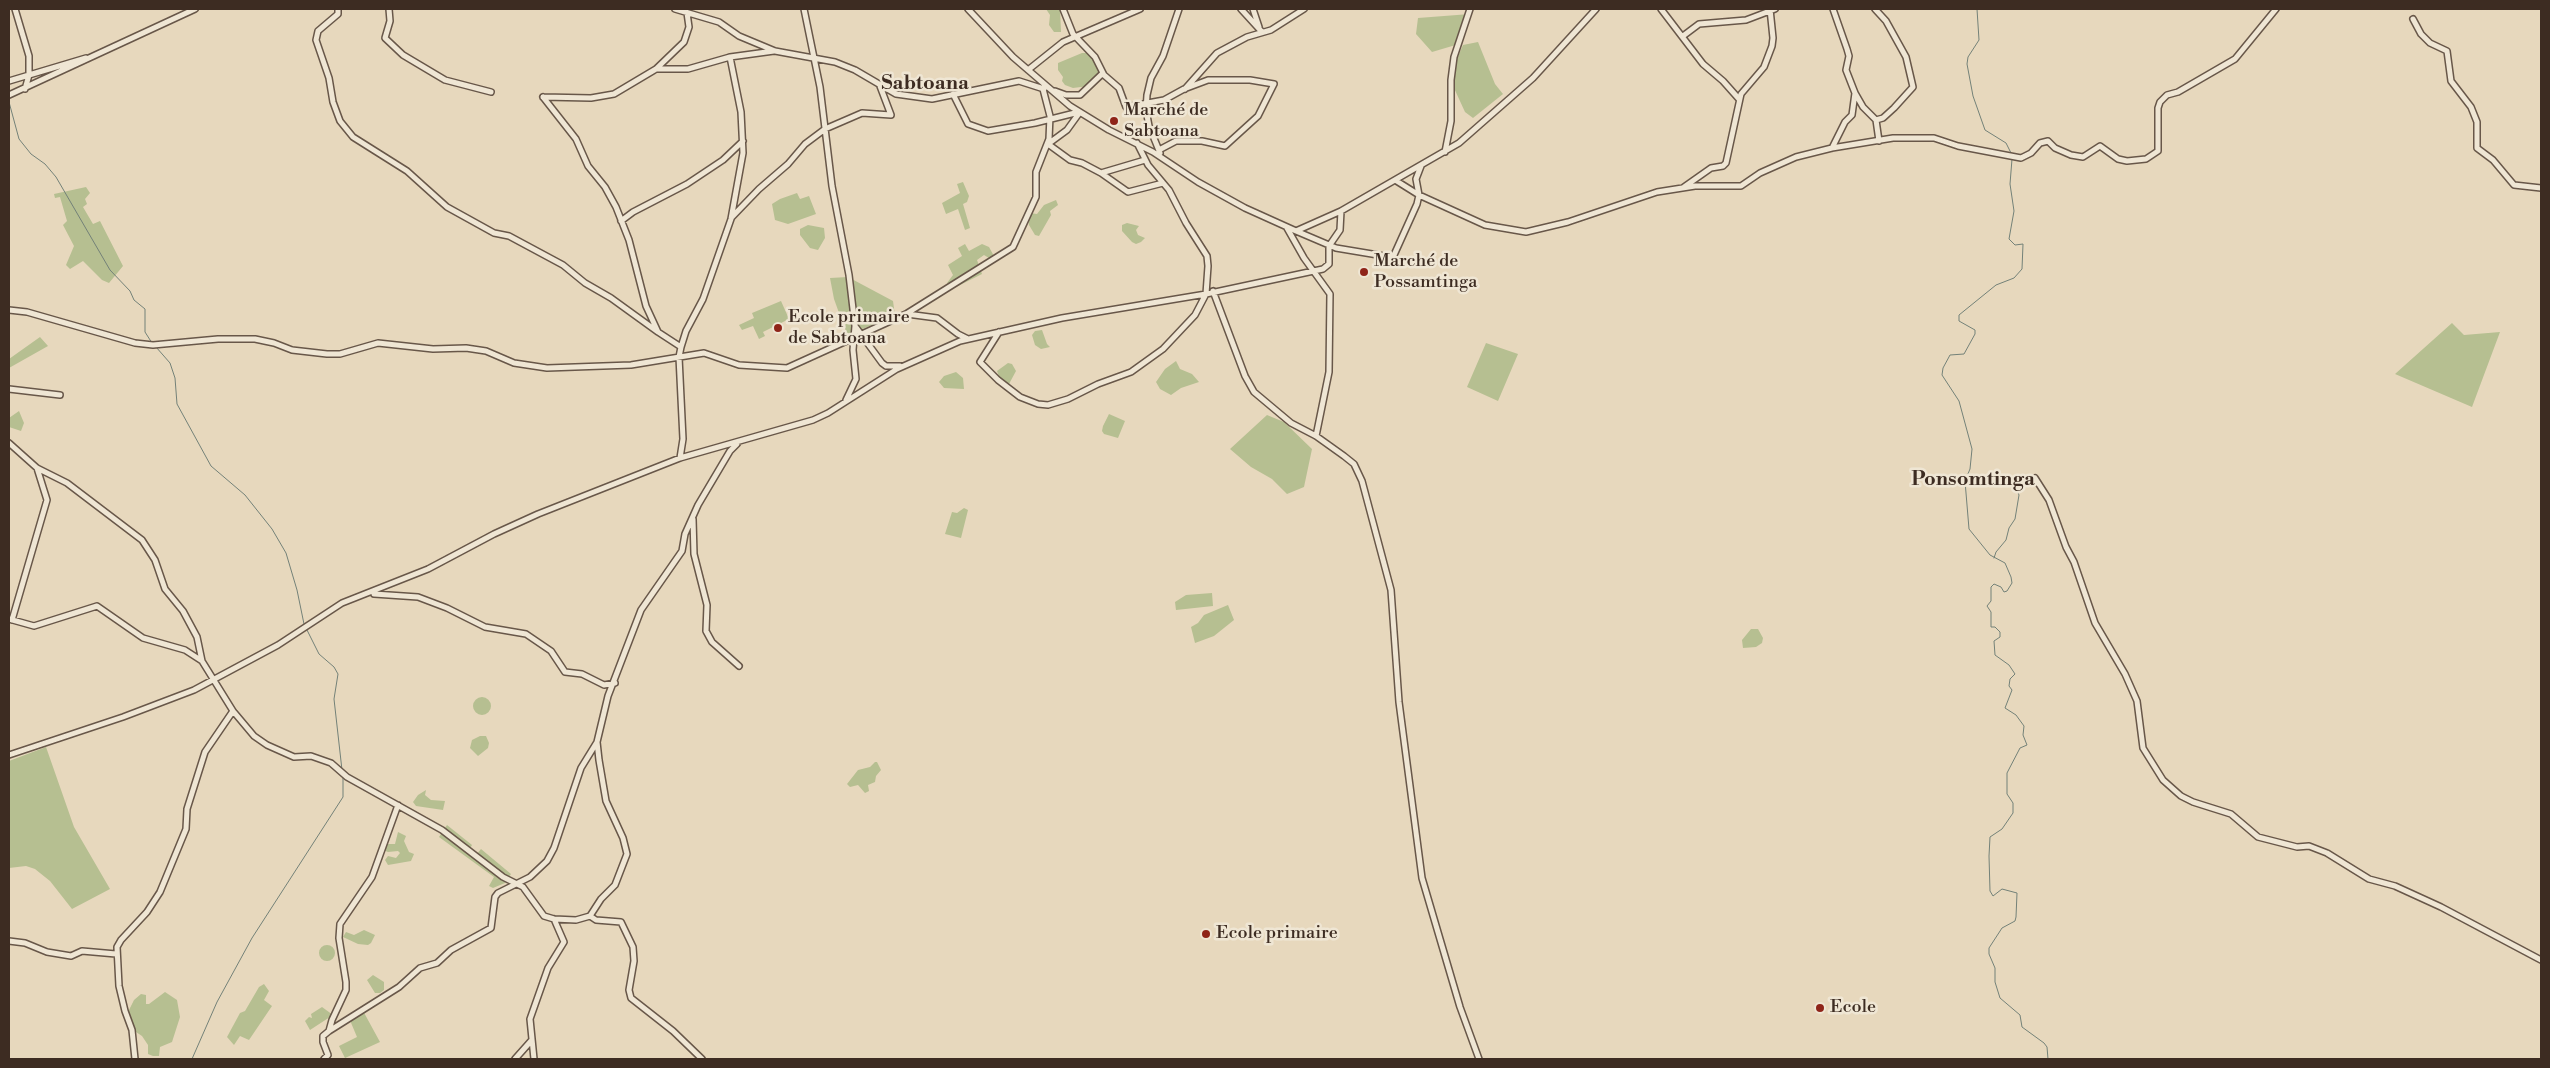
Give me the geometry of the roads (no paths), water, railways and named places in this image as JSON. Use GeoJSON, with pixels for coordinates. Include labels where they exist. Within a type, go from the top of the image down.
{"type":"FeatureCollection","features":[{"type":"Feature","properties":{"kind":"street"},"geometry":{"type":"LineString","coordinates":[[15,9],[29,56],[29,75],[25,89]]}},
{"type":"Feature","properties":{"kind":"street"},"geometry":{"type":"LineString","coordinates":[[9,95],[195,9]]}},
{"type":"Feature","properties":{"kind":"street"},"geometry":{"type":"LineString","coordinates":[[338,9],[338,14],[318,31],[316,40],[317,50],[329,78],[333,102],[340,121],[353,137],[407,170],[447,207],[494,233],[509,236],[563,265],[585,283],[612,298],[681,347]]}},
{"type":"Feature","properties":{"kind":"street"},"geometry":{"type":"LineString","coordinates":[[389,9],[390,21],[385,38],[403,55],[445,80],[491,92]]}},
{"type":"Feature","properties":{"kind":"street"},"geometry":{"type":"LineString","coordinates":[[675,9],[719,22],[739,36],[775,51],[835,62],[855,70],[896,94],[924,99],[972,92],[1010,82],[1027,82],[1043,89],[1066,95],[1080,95],[1102,73]]}},
{"type":"Feature","properties":{"kind":"street"},"geometry":{"type":"LineString","coordinates":[[804,9],[820,86],[857,336],[856,379],[845,402]]}},
{"type":"Feature","properties":{"kind":"street"},"geometry":{"type":"LineString","coordinates":[[968,9],[1028,70],[1080,112],[1137,143],[1198,182],[1287,228],[1329,246],[1351,252],[1394,255],[1409,225],[1419,195],[1416,179],[1421,166]]}},
{"type":"Feature","properties":{"kind":"street"},"geometry":{"type":"LineString","coordinates":[[1063,9],[1076,38],[1095,57],[1102,73],[1119,88],[1126,107],[1146,105],[1164,100],[1184,89],[1218,79],[1274,84],[1258,116],[1225,146],[1202,141],[1176,142],[1158,150]]}},
{"type":"Feature","properties":{"kind":"street"},"geometry":{"type":"LineString","coordinates":[[1028,70],[1063,42],[1140,9]]}},
{"type":"Feature","properties":{"kind":"street"},"geometry":{"type":"LineString","coordinates":[[1165,160],[1158,150],[1149,126],[1146,105],[1150,83],[1163,56],[1179,9]]}},
{"type":"Feature","properties":{"kind":"street"},"geometry":{"type":"LineString","coordinates":[[1241,9],[1262,32]]}},
{"type":"Feature","properties":{"kind":"street"},"geometry":{"type":"LineString","coordinates":[[1253,9],[1262,32]]}},
{"type":"Feature","properties":{"kind":"street"},"geometry":{"type":"LineString","coordinates":[[1184,89],[1217,53],[1234,43],[1271,30],[1304,9]]}},
{"type":"Feature","properties":{"kind":"street"},"geometry":{"type":"LineString","coordinates":[[1445,152],[1451,120],[1451,80],[1454,57],[1470,9]]}},
{"type":"Feature","properties":{"kind":"street"},"geometry":{"type":"LineString","coordinates":[[1296,231],[1341,211],[1445,152],[1481,125],[1533,78],[1596,9]]}},
{"type":"Feature","properties":{"kind":"street"},"geometry":{"type":"LineString","coordinates":[[1661,9],[1703,64],[1723,80],[1739,99]]}},
{"type":"Feature","properties":{"kind":"street"},"geometry":{"type":"LineString","coordinates":[[1683,36],[1699,24],[1746,20],[1771,9],[1774,38],[1767,62],[1742,91],[1725,165],[1711,168],[1683,188]]}},
{"type":"Feature","properties":{"kind":"street"},"geometry":{"type":"LineString","coordinates":[[1833,9],[1849,56],[1846,70],[1863,107],[1876,120],[1879,141]]}},
{"type":"Feature","properties":{"kind":"street"},"geometry":{"type":"LineString","coordinates":[[1875,9],[1886,21],[1906,57],[1913,87],[1889,113],[1876,120]]}},
{"type":"Feature","properties":{"kind":"street"},"geometry":{"type":"LineString","coordinates":[[1395,180],[1419,195],[1490,227],[1526,232],[1568,222],[1657,192],[1683,188],[1740,186],[1782,162],[1832,148],[1893,138],[1929,137],[1958,146],[2021,158],[2045,141],[2070,155],[2083,156],[2100,146],[2118,159],[2127,161],[2146,159],[2158,151],[2158,108],[2160,102],[2167,95],[2178,92],[2236,59],[2276,9]]}},
{"type":"Feature","properties":{"kind":"street"},"geometry":{"type":"LineString","coordinates":[[658,332],[646,306],[629,240],[605,187],[588,166],[576,139],[543,97],[591,98],[614,94],[656,69],[684,42],[689,27],[687,13]]}},
{"type":"Feature","properties":{"kind":"street"},"geometry":{"type":"LineString","coordinates":[[2413,19],[2421,34],[2430,43],[2447,51],[2451,81],[2471,108],[2476,122],[2477,148],[2493,160],[2514,185],[2541,188]]}},
{"type":"Feature","properties":{"kind":"street"},"geometry":{"type":"LineString","coordinates":[[656,69],[688,69],[730,57],[775,51]]}},
{"type":"Feature","properties":{"kind":"street"},"geometry":{"type":"LineString","coordinates":[[9,81],[98,54]]}},
{"type":"Feature","properties":{"kind":"street"},"geometry":{"type":"LineString","coordinates":[[680,458],[683,439],[679,357],[681,347],[686,331],[703,299],[731,219],[744,141],[740,125],[741,112],[730,57]]}},
{"type":"Feature","properties":{"kind":"street"},"geometry":{"type":"LineString","coordinates":[[731,219],[758,189],[788,164],[805,144],[825,130],[862,113],[891,115],[880,86]]}},
{"type":"Feature","properties":{"kind":"street"},"geometry":{"type":"LineString","coordinates":[[9,310],[27,312],[135,343],[153,345],[218,339],[255,340],[274,343],[292,350],[327,354],[340,354],[378,343],[433,349],[466,348],[486,351],[514,364],[547,368],[631,366],[704,353],[739,365],[780,370],[906,314],[1013,247],[1036,197],[1036,172],[1048,144],[1051,119],[1043,89]]}},
{"type":"Feature","properties":{"kind":"street"},"geometry":{"type":"LineString","coordinates":[[1832,148],[1845,122],[1852,114],[1855,93]]}},
{"type":"Feature","properties":{"kind":"street"},"geometry":{"type":"LineString","coordinates":[[953,94],[969,125],[988,131],[1080,112]]}},
{"type":"Feature","properties":{"kind":"street"},"geometry":{"type":"LineString","coordinates":[[1048,144],[1067,130],[1080,112]]}},
{"type":"Feature","properties":{"kind":"street"},"geometry":{"type":"LineString","coordinates":[[621,222],[633,212],[687,184],[723,160],[744,141]]}},
{"type":"Feature","properties":{"kind":"street"},"geometry":{"type":"LineString","coordinates":[[998,332],[980,362],[998,380],[1020,397],[1038,404],[1054,404],[1102,382],[1132,372],[1157,354],[1195,315],[1206,294],[1207,256],[1163,183],[1145,160],[1137,143]]}},
{"type":"Feature","properties":{"kind":"street"},"geometry":{"type":"LineString","coordinates":[[1048,144],[1070,160],[1082,163],[1128,192],[1163,183]]}},
{"type":"Feature","properties":{"kind":"street"},"geometry":{"type":"LineString","coordinates":[[1100,173],[1145,160]]}},
{"type":"Feature","properties":{"kind":"street"},"geometry":{"type":"LineString","coordinates":[[371,594],[428,569],[494,534],[538,514],[680,458],[738,443],[813,420],[904,366],[932,352],[968,339],[1116,308],[1206,294],[1213,291],[1314,272],[1328,265],[1329,246],[1340,230],[1341,211]]}},
{"type":"Feature","properties":{"kind":"street"},"geometry":{"type":"LineString","coordinates":[[1287,228],[1330,294],[1331,316],[1327,387],[1316,436]]}},
{"type":"Feature","properties":{"kind":"street"},"geometry":{"type":"LineString","coordinates":[[1213,291],[1245,376],[1254,392],[1291,423],[1316,436],[1344,456],[1358,470],[1391,590],[1399,702],[1422,878],[1460,1007],[1479,1059]]}},
{"type":"Feature","properties":{"kind":"street"},"geometry":{"type":"LineString","coordinates":[[906,314],[938,318],[958,334],[968,339]]}},
{"type":"Feature","properties":{"kind":"street"},"geometry":{"type":"LineString","coordinates":[[857,336],[882,363],[892,366],[904,366]]}},
{"type":"Feature","properties":{"kind":"street"},"geometry":{"type":"LineString","coordinates":[[9,389],[60,395]]}},
{"type":"Feature","properties":{"kind":"street"},"geometry":{"type":"LineString","coordinates":[[324,1059],[328,1055],[323,1042],[324,1036],[329,1031],[399,987],[420,968],[438,963],[451,950],[488,931],[491,928],[495,897],[500,890],[530,877],[547,861],[554,848],[581,768],[597,742],[608,696],[615,683],[635,622],[646,602],[682,551],[693,516],[723,463],[738,443]]}},
{"type":"Feature","properties":{"kind":"street"},"geometry":{"type":"LineString","coordinates":[[9,445],[37,468],[67,483],[142,540],[155,560],[165,589],[183,612],[197,637],[202,661],[233,711],[254,736],[266,745],[294,757],[311,756],[324,760],[347,777],[448,834],[526,891],[544,916],[554,919],[576,920],[590,916],[601,899],[618,881],[627,854],[623,838],[606,801],[597,742]]}},
{"type":"Feature","properties":{"kind":"street"},"geometry":{"type":"LineString","coordinates":[[37,468],[47,500],[10,620],[34,626],[97,606],[142,638],[185,650],[202,661]]}},
{"type":"Feature","properties":{"kind":"street"},"geometry":{"type":"LineString","coordinates":[[2035,478],[2049,500],[2066,547],[2074,562],[2094,623],[2125,674],[2137,702],[2143,748],[2163,780],[2181,796],[2231,814],[2258,838],[2297,847],[2309,846],[2327,853],[2369,879],[2395,886],[2441,907],[2541,960]]}},
{"type":"Feature","properties":{"kind":"street"},"geometry":{"type":"LineString","coordinates":[[693,516],[694,554],[707,605],[706,631],[712,642],[739,666]]}},
{"type":"Feature","properties":{"kind":"street"},"geometry":{"type":"LineString","coordinates":[[9,755],[124,717],[194,690],[286,640],[332,609],[360,595],[418,597],[447,608],[485,627],[526,634],[551,651],[565,672],[582,674],[604,685],[615,683]]}},
{"type":"Feature","properties":{"kind":"street"},"geometry":{"type":"LineString","coordinates":[[134,1059],[132,1030],[124,1011],[116,954],[121,940],[147,912],[160,892],[186,829],[187,810],[205,752],[233,711]]}},
{"type":"Feature","properties":{"kind":"street"},"geometry":{"type":"LineString","coordinates":[[329,1031],[332,1020],[342,1001],[346,982],[339,938],[340,924],[372,877],[398,805]]}},
{"type":"Feature","properties":{"kind":"street"},"geometry":{"type":"LineString","coordinates":[[590,916],[596,920],[617,920],[622,922],[633,947],[634,960],[629,990],[631,998],[673,1030],[702,1059]]}},
{"type":"Feature","properties":{"kind":"street"},"geometry":{"type":"LineString","coordinates":[[534,1059],[530,1019],[548,968],[564,942],[554,919]]}},
{"type":"Feature","properties":{"kind":"street"},"geometry":{"type":"LineString","coordinates":[[9,940],[25,943],[47,952],[71,956],[82,951],[116,954]]}},
{"type":"Feature","properties":{"kind":"street"},"geometry":{"type":"LineString","coordinates":[[515,1059],[531,1041]]}},
{"type":"Feature","properties":{"kind":"waterway"},"geometry":{"type":"LineString","coordinates":[[1977,9],[1979,40],[1968,57],[1967,64],[1973,96],[1985,130],[2006,143],[2012,155]]}},
{"type":"Feature","properties":{"kind":"waterway"},"geometry":{"type":"LineString","coordinates":[[9,102],[19,139],[31,154],[45,164],[56,177],[110,270],[130,291],[134,300],[145,309],[145,332],[152,343]]}},
{"type":"Feature","properties":{"kind":"waterway"},"geometry":{"type":"LineString","coordinates":[[2012,159],[2010,184],[2014,211],[2009,239],[2015,245],[2023,244],[2022,269],[2014,278],[1996,285],[1959,315],[1959,321],[1975,330],[1975,334],[1964,354],[1950,355],[1943,368],[1942,375],[1959,401],[1972,449],[1970,469],[1965,481],[1969,529],[1990,555],[2005,563],[2011,577],[2012,583],[2007,591],[2004,592],[2001,587],[1994,584],[1991,587],[1991,601],[1987,606],[1991,612],[1991,627],[1995,627],[2000,632],[2000,637],[1994,641],[1995,655],[2009,665],[2015,674],[2010,679],[2009,686],[2012,690],[2005,708],[2016,715],[2024,726],[2023,735],[2027,745],[2020,748],[2007,773],[2007,794],[2013,803],[2013,813],[2002,829],[1990,837],[1990,891],[1993,896],[2002,889],[2017,893],[2015,921],[2002,928],[1989,948],[1989,954],[1995,968],[1995,982],[2000,998],[2020,1015],[2022,1027],[2044,1043],[2047,1047],[2048,1059]]}},
{"type":"Feature","properties":{"kind":"waterway"},"geometry":{"type":"LineString","coordinates":[[156,347],[170,363],[175,378],[177,404],[211,466],[245,495],[272,529],[286,553],[297,590],[304,624]]}},
{"type":"Feature","properties":{"kind":"waterway"},"geometry":{"type":"LineString","coordinates":[[1994,558],[1996,552],[2006,540],[2009,528],[2015,519],[2019,495],[2016,488],[2017,481]]}},
{"type":"Feature","properties":{"kind":"waterway"},"geometry":{"type":"LineString","coordinates":[[306,628],[319,654],[334,667],[338,674],[334,699],[342,770]]}},
{"type":"Feature","properties":{"kind":"waterway"},"geometry":{"type":"LineString","coordinates":[[192,1059],[217,1002],[252,938],[343,797],[343,776]]}},
{"type":"Feature","properties":{"kind":"place","name":"Marché de Sabtoana"},"geometry":{"type":"Point","coordinates":[1114,121]}},
{"type":"Feature","properties":{"kind":"place","name":"Marché de Possamtinga"},"geometry":{"type":"Point","coordinates":[1364,272]}},
{"type":"Feature","properties":{"kind":"place","name":"Ecole primaire de Sabtoana"},"geometry":{"type":"Point","coordinates":[778,328]}},
{"type":"Feature","properties":{"kind":"place","name":"Ecole primaire"},"geometry":{"type":"Point","coordinates":[1206,934]}},
{"type":"Feature","properties":{"kind":"place","name":"Ecole"},"geometry":{"type":"Point","coordinates":[1820,1008]}},
{"type":"Feature","properties":{"kind":"district","name":"Sabtoana"},"geometry":{"type":"Point","coordinates":[925,84]}},
{"type":"Feature","properties":{"kind":"district","name":"Ponsomtinga"},"geometry":{"type":"Point","coordinates":[1973,480]}}]}
